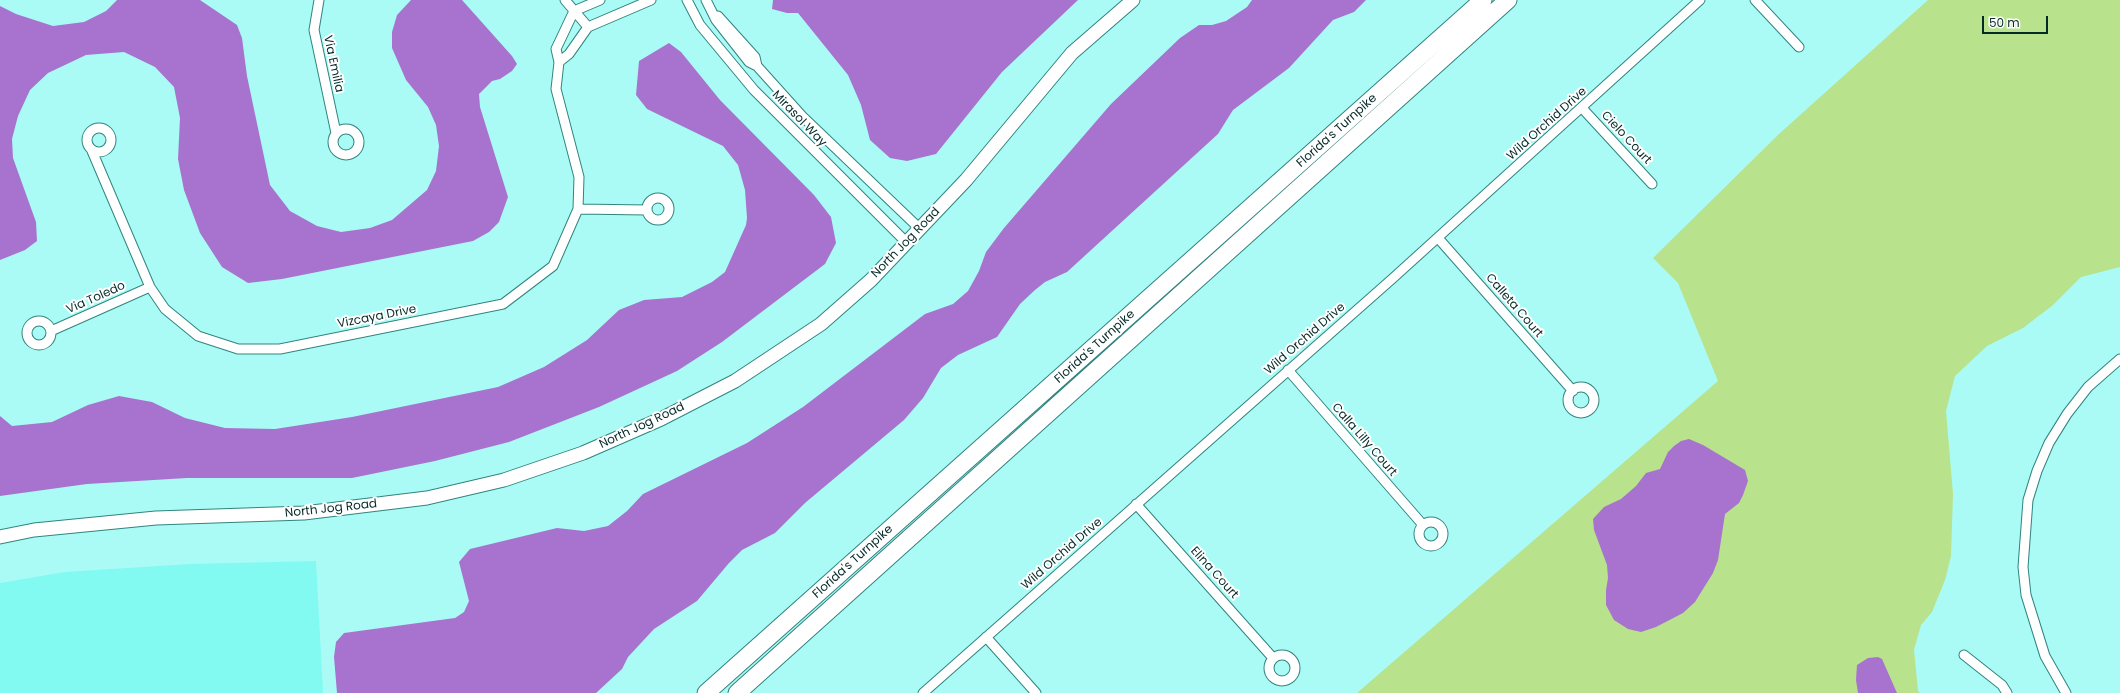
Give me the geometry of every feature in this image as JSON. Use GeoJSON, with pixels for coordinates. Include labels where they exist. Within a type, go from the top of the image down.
{"type":"FeatureCollection","features":[{"type":"Feature","properties":{"kind":"highway","name":"Florida's Turnpike"},"geometry":{"type":"LineString","coordinates":[[706,693],[1483,0]]}},
{"type":"Feature","properties":{"kind":"highway","name":"Florida's Turnpike"},"geometry":{"type":"LineString","coordinates":[[737,693],[1508,0]]}},
{"type":"Feature","properties":{"kind":"street","name":"Via Emilia"},"geometry":{"type":"LineString","coordinates":[[319,0],[314,30],[336,133]]}},
{"type":"Feature","properties":{"kind":"street"},"geometry":{"type":"LineString","coordinates":[[565,0],[588,26]]}},
{"type":"Feature","properties":{"kind":"street"},"geometry":{"type":"LineString","coordinates":[[574,11],[600,0]]}},
{"type":"Feature","properties":{"kind":"street"},"geometry":{"type":"LineString","coordinates":[[559,62],[569,54],[588,26],[651,0]]}},
{"type":"Feature","properties":{"kind":"street"},"geometry":{"type":"LineString","coordinates":[[679,0],[687,0]]}},
{"type":"Feature","properties":{"kind":"street","name":"Mirasol Way"},"geometry":{"type":"LineString","coordinates":[[687,0],[704,31],[754,90],[907,243]]}},
{"type":"Feature","properties":{"kind":"street","name":"North Jog Road"},"geometry":{"type":"LineString","coordinates":[[0,537],[34,530],[156,518],[304,513],[427,498],[504,480],[590,450],[661,420],[735,381],[820,324],[871,280],[966,180],[1072,54],[1133,0]]}},
{"type":"Feature","properties":{"kind":"street","name":"Wild Orchid Drive"},"geometry":{"type":"LineString","coordinates":[[923,693],[1438,238],[1700,0]]}},
{"type":"Feature","properties":{"kind":"street"},"geometry":{"type":"LineString","coordinates":[[1755,0],[1799,47]]}},
{"type":"Feature","properties":{"kind":"street","name":"Mirasol Way"},"geometry":{"type":"LineString","coordinates":[[708,4],[743,42],[755,57],[757,66],[802,116],[920,229]]}},
{"type":"Feature","properties":{"kind":"street","name":"Vizcaya Drive"},"geometry":{"type":"LineString","coordinates":[[92,151],[150,287],[166,309],[198,336],[238,349],[280,349],[504,304],[553,266],[578,209],[579,176],[556,89],[559,62],[556,50],[574,11]]}},
{"type":"Feature","properties":{"kind":"street","name":"Cielo Court"},"geometry":{"type":"LineString","coordinates":[[1582,108],[1652,184]]}},
{"type":"Feature","properties":{"kind":"street"},"geometry":{"type":"LineString","coordinates":[[578,209],[647,210]]}},
{"type":"Feature","properties":{"kind":"street","name":"Calleta Court"},"geometry":{"type":"LineString","coordinates":[[1438,238],[1573,391]]}},
{"type":"Feature","properties":{"kind":"street","name":"Via Toledo"},"geometry":{"type":"LineString","coordinates":[[51,331],[150,287]]}},
{"type":"Feature","properties":{"kind":"street"},"geometry":{"type":"LineString","coordinates":[[2066,693],[2045,656],[2026,595],[2023,567],[2028,500],[2037,471],[2049,443],[2067,414],[2088,387],[2120,359]]}},
{"type":"Feature","properties":{"kind":"street","name":"Calla Lilly Court"},"geometry":{"type":"LineString","coordinates":[[1288,370],[1423,525]]}},
{"type":"Feature","properties":{"kind":"street","name":"Elina Court"},"geometry":{"type":"LineString","coordinates":[[1136,504],[1274,658]]}},
{"type":"Feature","properties":{"kind":"street"},"geometry":{"type":"LineString","coordinates":[[986,637],[1036,693]]}},
{"type":"Feature","properties":{"kind":"street"},"geometry":{"type":"LineString","coordinates":[[1964,655],[2002,685],[2007,693]]}},
{"type":"Feature","properties":{"kind":"shaded area"},"geometry":{"type":"Polygon","coordinates":[[[117,0],[200,0],[237,25],[242,38],[247,76],[270,185],[290,211],[317,226],[341,232],[370,228],[392,220],[427,190],[436,171],[439,146],[436,125],[428,107],[406,80],[392,48],[392,32],[397,15],[411,0],[462,0],[512,56],[517,64],[512,71],[500,79],[492,81],[479,94],[480,107],[508,197],[499,222],[489,232],[473,241],[282,279],[248,283],[222,267],[200,233],[184,190],[178,159],[180,118],[174,87],[155,67],[124,52],[86,55],[48,73],[30,90],[18,116],[12,139],[13,158],[36,222],[37,241],[25,250],[0,260],[0,6],[16,14],[53,26],[84,22],[106,11],[117,0]]]}},
{"type":"Feature","properties":{"kind":"shaded area"},"geometry":{"type":"Polygon","coordinates":[[[773,0],[1078,0],[1002,72],[936,154],[907,161],[890,158],[870,140],[861,105],[848,75],[798,13],[787,13],[772,9],[773,0]]]}},
{"type":"Feature","properties":{"kind":"shaded area"},"geometry":{"type":"Polygon","coordinates":[[[1252,0],[1366,0],[1354,12],[1333,20],[1289,68],[1233,110],[1218,134],[1067,272],[1045,282],[1035,290],[1020,304],[997,337],[958,355],[941,368],[923,398],[904,420],[805,503],[775,533],[742,550],[697,601],[654,629],[628,657],[622,669],[596,693],[337,693],[334,657],[336,642],[344,633],[455,618],[464,612],[469,601],[459,562],[470,549],[557,528],[584,531],[608,526],[627,511],[643,494],[747,443],[803,407],[925,314],[953,304],[968,291],[979,271],[986,252],[1004,228],[1111,104],[1180,38],[1199,25],[1212,25],[1226,21],[1247,7],[1252,0]]]}},
{"type":"Feature","properties":{"kind":"shaded area"},"geometry":{"type":"Polygon","coordinates":[[[669,43],[681,52],[720,100],[814,195],[831,217],[836,243],[825,264],[722,342],[677,371],[599,407],[509,442],[435,461],[352,478],[187,478],[87,484],[0,496],[0,416],[12,426],[52,422],[88,405],[119,396],[152,402],[185,418],[225,428],[275,429],[352,417],[498,387],[544,367],[587,340],[619,310],[644,300],[682,297],[712,282],[725,272],[746,225],[745,190],[738,165],[723,146],[647,109],[636,95],[639,61],[669,43]]]}},
{"type":"Feature","properties":{"kind":"shaded area"},"geometry":{"type":"Polygon","coordinates":[[[1689,439],[1703,445],[1745,470],[1748,481],[1739,503],[1725,514],[1718,560],[1713,573],[1695,602],[1683,613],[1656,627],[1641,632],[1628,629],[1614,620],[1606,605],[1608,578],[1607,565],[1594,530],[1593,519],[1604,507],[1621,499],[1636,486],[1646,473],[1660,469],[1668,452],[1681,441],[1689,439]]]}},
{"type":"Feature","properties":{"kind":"shaded area"},"geometry":{"type":"Polygon","coordinates":[[[316,561],[323,693],[0,693],[0,583],[65,572],[190,564],[316,561]]]}},
{"type":"Feature","properties":{"kind":"shaded area"},"geometry":{"type":"Polygon","coordinates":[[[1878,657],[1882,659],[1897,693],[1858,693],[1856,680],[1857,665],[1868,658],[1878,657]]]}},
{"type":"Feature","properties":{"kind":"green space"},"geometry":{"type":"Polygon","coordinates":[[[1928,0],[2120,0],[2120,267],[2081,277],[2053,305],[2023,328],[1987,346],[1955,376],[1946,411],[1953,494],[1951,556],[1945,580],[1932,612],[1921,625],[1914,650],[1918,691],[1920,693],[1357,693],[1718,381],[1678,283],[1653,258],[1779,134],[1928,0]]]}}]}
